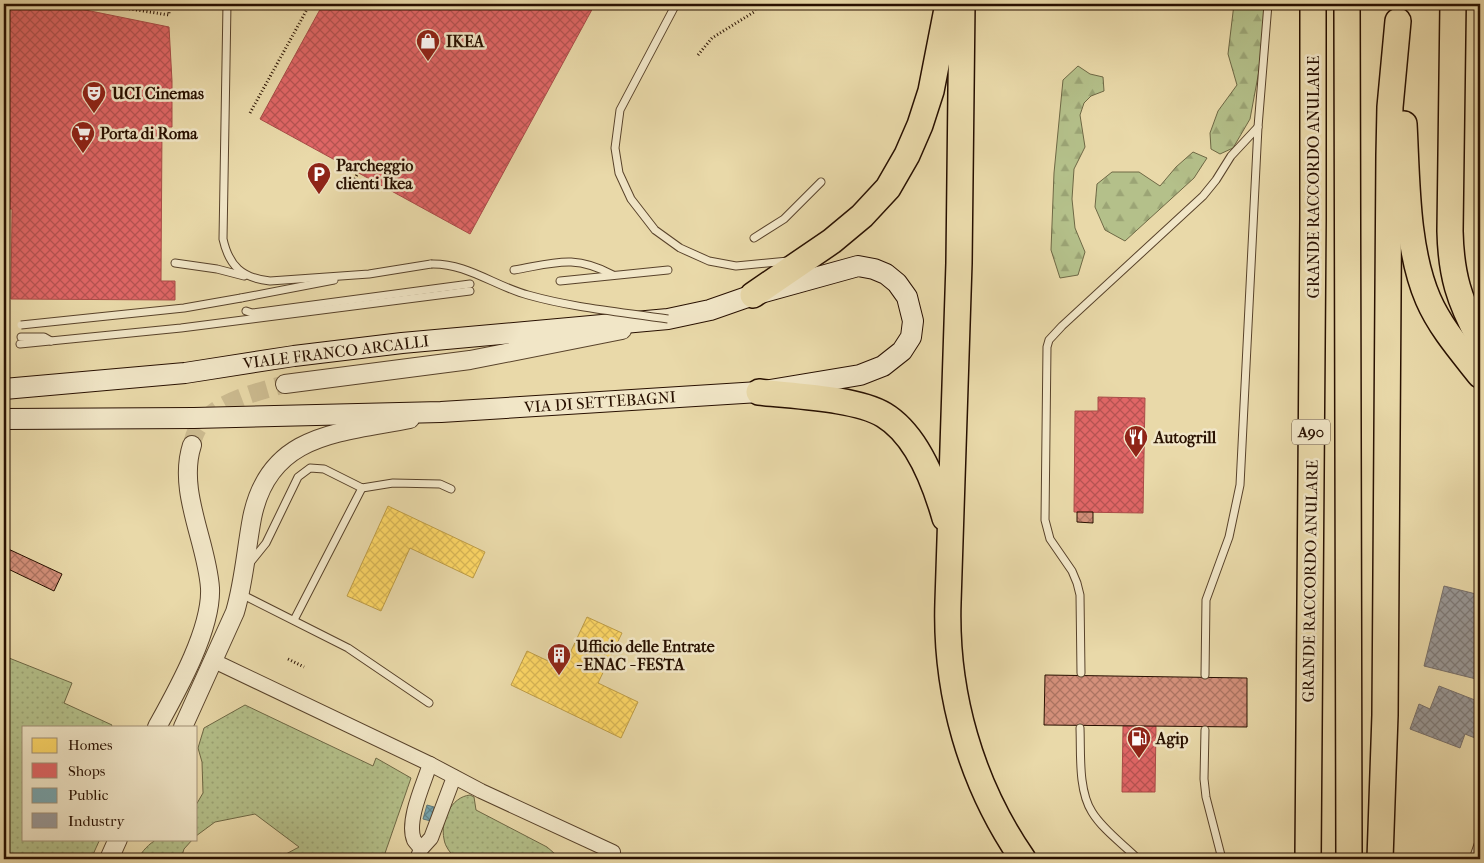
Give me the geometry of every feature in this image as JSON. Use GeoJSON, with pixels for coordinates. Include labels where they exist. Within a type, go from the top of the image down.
{"type":"FeatureCollection","features":[{"type":"Feature","properties":{"kind":"highway"},"geometry":{"type":"LineString","coordinates":[[753,295],[832,241],[862,216],[888,188],[907,155],[931,92],[948,4]]}},
{"type":"Feature","properties":{"kind":"highway"},"geometry":{"type":"LineString","coordinates":[[962,4],[959,263],[948,636],[951,675],[957,705],[976,772],[1001,824],[1023,859]]}},
{"type":"Feature","properties":{"kind":"highway"},"geometry":{"type":"LineString","coordinates":[[959,263],[976,4]]}},
{"type":"Feature","properties":{"kind":"highway","name":"GRANDE RACCORDO ANULARE"},"geometry":{"type":"LineString","coordinates":[[1308,859],[1313,4]]}},
{"type":"Feature","properties":{"kind":"highway","name":"A90"},"geometry":{"type":"LineString","coordinates":[[1347,4],[1349,859]]}},
{"type":"Feature","properties":{"kind":"highway"},"geometry":{"type":"LineString","coordinates":[[1453,4],[1450,231],[1452,262],[1461,302],[1480,339]]}},
{"type":"Feature","properties":{"kind":"highway"},"geometry":{"type":"LineString","coordinates":[[1398,12],[1408,190],[1417,262],[1423,286],[1433,310],[1450,337],[1480,375]]}},
{"type":"Feature","properties":{"kind":"highway"},"geometry":{"type":"LineString","coordinates":[[1380,859],[1385,715],[1389,154],[1390,107],[1398,12]]}},
{"type":"Feature","properties":{"kind":"highway"},"geometry":{"type":"LineString","coordinates":[[759,392],[850,404],[873,410],[889,419],[906,435],[924,462],[939,499],[950,536]]}},
{"type":"Feature","properties":{"kind":"main road","name":"VIA DI SETTEBAGNI"},"geometry":{"type":"LineString","coordinates":[[441,412],[759,392],[860,375],[877,370],[902,351],[911,337],[913,321],[907,297],[897,283],[886,274],[866,267],[848,268],[753,295]]}},
{"type":"Feature","properties":{"kind":"main road","name":"VIALE FRANCO ARCALLI"},"geometry":{"type":"LineString","coordinates":[[4,389],[185,373],[402,342],[668,318],[710,310],[753,295]]}},
{"type":"Feature","properties":{"kind":"main road"},"geometry":{"type":"LineString","coordinates":[[4,419],[194,418],[441,412]]}},
{"type":"Feature","properties":{"kind":"street"},"geometry":{"type":"LineString","coordinates":[[285,384],[470,360],[595,336],[668,318]]}},
{"type":"Feature","properties":{"kind":"street"},"geometry":{"type":"LineString","coordinates":[[183,726],[228,630],[240,594],[257,499],[264,484],[284,458],[301,445],[321,437],[441,412]]}},
{"type":"Feature","properties":{"kind":"street"},"geometry":{"type":"LineString","coordinates":[[158,726],[191,660],[206,622],[209,607],[210,587],[189,490],[187,472],[192,445]]}},
{"type":"Feature","properties":{"kind":"street"},"geometry":{"type":"LineString","coordinates":[[214,661],[430,764],[481,791],[613,852]]}},
{"type":"Feature","properties":{"kind":"street"},"geometry":{"type":"LineString","coordinates":[[419,854],[412,826],[414,812],[430,764]]}},
{"type":"Feature","properties":{"kind":"street"},"geometry":{"type":"LineString","coordinates":[[419,854],[431,838],[454,777]]}},
{"type":"Feature","properties":{"kind":"street"},"geometry":{"type":"LineString","coordinates":[[109,859],[118,840]]}},
{"type":"Feature","properties":{"kind":"lane"},"geometry":{"type":"LineString","coordinates":[[227,4],[223,239],[226,252],[233,264],[243,273],[256,279]]}},
{"type":"Feature","properties":{"kind":"lane"},"geometry":{"type":"LineString","coordinates":[[676,4],[620,110],[615,148],[619,173],[631,198],[654,230],[680,248],[709,261],[736,266],[808,259]]}},
{"type":"Feature","properties":{"kind":"lane"},"geometry":{"type":"LineString","coordinates":[[1205,675],[1206,600],[1229,537],[1240,485],[1258,127],[1268,4]]}},
{"type":"Feature","properties":{"kind":"lane"},"geometry":{"type":"LineString","coordinates":[[1081,673],[1080,595],[1078,583],[1050,539],[1045,520],[1045,370],[1049,340],[1206,192],[1231,156],[1258,127]]}},
{"type":"Feature","properties":{"kind":"lane"},"geometry":{"type":"LineString","coordinates":[[754,238],[784,219],[821,182]]}},
{"type":"Feature","properties":{"kind":"lane"},"geometry":{"type":"LineString","coordinates":[[514,270],[566,260],[600,268],[614,275]]}},
{"type":"Feature","properties":{"kind":"lane"},"geometry":{"type":"LineString","coordinates":[[175,263],[217,269],[256,279],[284,280],[368,274]]}},
{"type":"Feature","properties":{"kind":"lane"},"geometry":{"type":"LineString","coordinates":[[21,325],[184,308],[430,264],[446,264],[462,268],[509,289],[549,301],[668,318]]}},
{"type":"Feature","properties":{"kind":"lane"},"geometry":{"type":"LineString","coordinates":[[560,280],[668,270]]}},
{"type":"Feature","properties":{"kind":"lane"},"geometry":{"type":"LineString","coordinates":[[21,340],[51,341],[181,328],[470,287],[252,313],[246,311]]}},
{"type":"Feature","properties":{"kind":"lane"},"geometry":{"type":"LineString","coordinates":[[245,568],[266,543],[298,477],[310,468],[324,470],[362,488],[394,483],[440,484],[451,489]]}},
{"type":"Feature","properties":{"kind":"lane"},"geometry":{"type":"LineString","coordinates":[[294,620],[362,488]]}},
{"type":"Feature","properties":{"kind":"lane"},"geometry":{"type":"LineString","coordinates":[[240,594],[348,648],[429,703]]}},
{"type":"Feature","properties":{"kind":"lane"},"geometry":{"type":"LineString","coordinates":[[1080,728],[1082,771],[1086,800],[1091,811],[1100,822],[1138,859]]}},
{"type":"Feature","properties":{"kind":"lane"},"geometry":{"type":"LineString","coordinates":[[1204,730],[1206,797],[1222,859]]}},
{"type":"Feature","properties":{"kind":"lane"},"geometry":{"type":"LineString","coordinates":[[1473,859],[1480,839]]}},
{"type":"Feature","properties":{"kind":"path"},"geometry":{"type":"LineString","coordinates":[[98,4],[169,15],[169,4]]}},
{"type":"Feature","properties":{"kind":"path"},"geometry":{"type":"LineString","coordinates":[[250,114],[310,4]]}},
{"type":"Feature","properties":{"kind":"path"},"geometry":{"type":"LineString","coordinates":[[698,55],[712,38],[754,12],[757,4]]}},
{"type":"Feature","properties":{"kind":"path"},"geometry":{"type":"LineString","coordinates":[[351,185],[358,173]]}},
{"type":"Feature","properties":{"kind":"path"},"geometry":{"type":"LineString","coordinates":[[288,659],[304,667]]}},
{"type":"Feature","properties":{"kind":"green space"},"geometry":{"type":"Polygon","coordinates":[[[1234,4],[1264,4],[1263,49],[1250,119],[1233,148],[1220,154],[1211,149],[1210,133],[1218,111],[1237,85],[1228,54],[1234,4]]]}},
{"type":"Feature","properties":{"kind":"green space"},"geometry":{"type":"Polygon","coordinates":[[[1078,66],[1090,74],[1103,77],[1104,91],[1091,96],[1084,103],[1080,115],[1085,147],[1074,169],[1072,199],[1075,228],[1085,252],[1078,275],[1060,278],[1051,250],[1054,173],[1063,80],[1078,66]]]}},
{"type":"Feature","properties":{"kind":"green space"},"geometry":{"type":"Polygon","coordinates":[[[1193,152],[1207,158],[1194,178],[1125,241],[1105,230],[1095,207],[1097,184],[1112,172],[1139,172],[1160,186],[1176,167],[1193,152]]]}},
{"type":"Feature","properties":{"kind":"green space"},"geometry":{"type":"Polygon","coordinates":[[[4,656],[72,683],[64,703],[112,725],[22,726],[22,840],[100,840],[91,859],[4,859],[4,656]]]}},
{"type":"Feature","properties":{"kind":"green space"},"geometry":{"type":"Polygon","coordinates":[[[245,705],[373,766],[376,758],[411,778],[383,859],[291,859],[286,854],[299,847],[255,814],[215,822],[198,835],[198,802],[203,793],[202,762],[198,748],[204,728],[245,705]]]}},
{"type":"Feature","properties":{"kind":"green space"},"geometry":{"type":"Polygon","coordinates":[[[470,795],[474,797],[476,810],[547,847],[561,859],[457,859],[451,853],[444,839],[445,818],[457,800],[470,795]]]}},
{"type":"Feature","properties":{"kind":"green space"},"geometry":{"type":"Polygon","coordinates":[[[156,840],[192,840],[184,849],[181,859],[138,859],[156,840]]]}},
{"type":"Feature","properties":{"kind":"building: Homes"},"geometry":{"type":"Polygon","coordinates":[[[388,506],[485,552],[473,578],[410,548],[381,611],[347,596],[388,506]]]}},
{"type":"Feature","properties":{"kind":"building: Homes","name":"Ufficio delle Entrate - ENAC - FESTA"},"geometry":{"type":"Polygon","coordinates":[[[587,617],[622,633],[598,683],[638,702],[621,738],[511,685],[527,651],[563,668],[587,617]]]}},
{"type":"Feature","properties":{"kind":"building: Shops","name":"Porta di Roma"},"geometry":{"type":"Polygon","coordinates":[[[4,4],[56,4],[169,27],[172,127],[162,127],[161,281],[175,281],[175,300],[11,299],[12,209],[4,209],[4,4]]]}},
{"type":"Feature","properties":{"kind":"building: Shops","name":"IKEA"},"geometry":{"type":"Polygon","coordinates":[[[323,4],[595,4],[470,234],[260,119],[323,4]]]}},
{"type":"Feature","properties":{"kind":"building: Shops"},"geometry":{"type":"Polygon","coordinates":[[[1098,397],[1145,398],[1143,513],[1074,512],[1075,411],[1098,411],[1098,397]]]}},
{"type":"Feature","properties":{"kind":"building: Shops","name":"Agip"},"geometry":{"type":"Polygon","coordinates":[[[1123,726],[1156,726],[1155,792],[1122,792],[1123,726]]]}},
{"type":"Feature","properties":{"kind":"building: Public"},"geometry":{"type":"Polygon","coordinates":[[[427,805],[434,807],[431,821],[423,819],[427,805]]]}},
{"type":"Feature","properties":{"kind":"building: Industry"},"geometry":{"type":"Polygon","coordinates":[[[1444,586],[1480,595],[1480,680],[1424,666],[1444,586]]]}},
{"type":"Feature","properties":{"kind":"building: Industry"},"geometry":{"type":"Polygon","coordinates":[[[1439,686],[1480,702],[1480,740],[1465,734],[1460,748],[1410,729],[1419,704],[1430,709],[1439,686]]]}},
{"type":"Feature","properties":{"kind":"building: Other"},"geometry":{"type":"Polygon","coordinates":[[[1077,512],[1093,512],[1093,523],[1077,522],[1077,512]]]}},
{"type":"Feature","properties":{"kind":"building: Other"},"geometry":{"type":"Polygon","coordinates":[[[4,547],[62,574],[54,591],[4,567],[4,547]]]}},
{"type":"Feature","properties":{"kind":"building: Other"},"geometry":{"type":"Polygon","coordinates":[[[1045,675],[1247,678],[1247,727],[1044,725],[1045,675]]]}},
{"type":"Feature","properties":{"kind":"tunnel"},"geometry":{"type":"LineString","coordinates":[[192,445],[194,436],[204,420],[224,405],[236,399],[285,384]]}},
{"type":"Feature","properties":{"kind":"place","name":"IKEA"},"geometry":{"type":"Point","coordinates":[428,62]}},
{"type":"Feature","properties":{"kind":"place","name":"UCI Cinemas"},"geometry":{"type":"Point","coordinates":[94,114]}},
{"type":"Feature","properties":{"kind":"place","name":"Porta di Roma"},"geometry":{"type":"Point","coordinates":[83,154]}},
{"type":"Feature","properties":{"kind":"place","name":"Parcheggio clienti Ikea"},"geometry":{"type":"Point","coordinates":[319,195]}},
{"type":"Feature","properties":{"kind":"place","name":"Autogrill"},"geometry":{"type":"Point","coordinates":[1136,458]}},
{"type":"Feature","properties":{"kind":"place","name":"Ufficio delle Entrate - ENAC - FESTA"},"geometry":{"type":"Point","coordinates":[559,676]}},
{"type":"Feature","properties":{"kind":"place","name":"Agip"},"geometry":{"type":"Point","coordinates":[1139,759]}}]}
